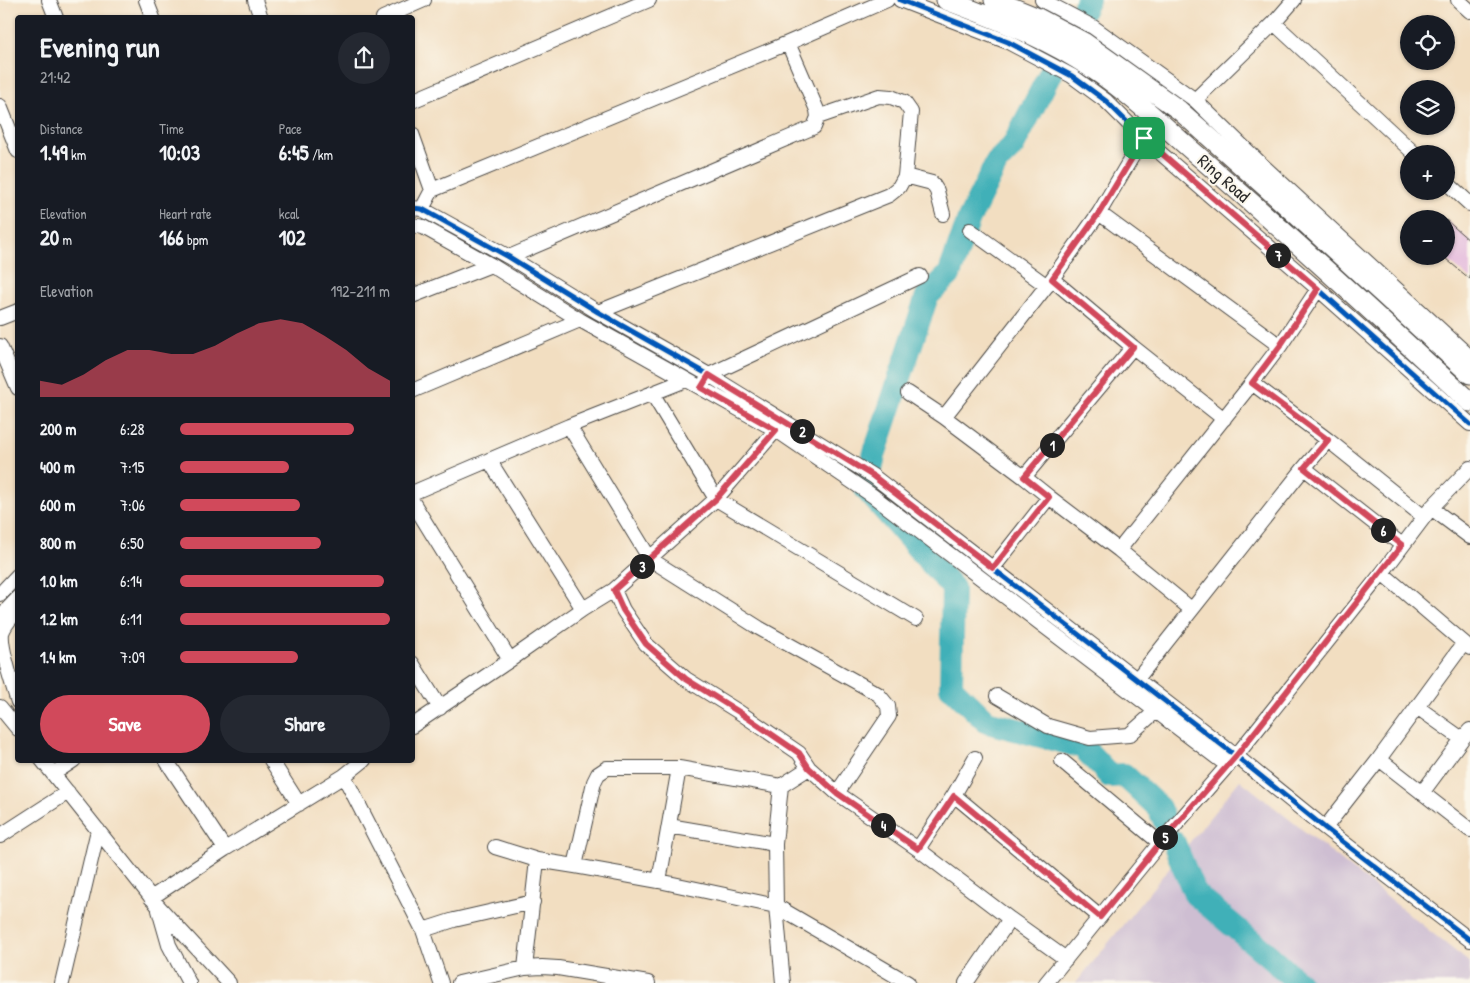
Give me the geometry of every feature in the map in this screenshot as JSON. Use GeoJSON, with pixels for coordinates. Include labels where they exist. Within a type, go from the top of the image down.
{"type":"FeatureCollection","features":[{"type":"Feature","properties":{"kind":"highway","name":"Ring Road"},"geometry":{"type":"LineString","coordinates":[[946,0],[1013,25],[1035,20]]}},
{"type":"Feature","properties":{"kind":"highway","name":"Ring Road"},"geometry":{"type":"LineString","coordinates":[[994,0],[1035,20],[1179,110],[1279,198],[1470,374]]}},
{"type":"Feature","properties":{"kind":"highway","name":"Ring Road"},"geometry":{"type":"LineString","coordinates":[[1082,51],[1118,87],[1267,216],[1470,402]]}},
{"type":"Feature","properties":{"kind":"street"},"geometry":{"type":"LineString","coordinates":[[49,0],[55,15]]}},
{"type":"Feature","properties":{"kind":"street"},"geometry":{"type":"LineString","coordinates":[[146,0],[152,15]]}},
{"type":"Feature","properties":{"kind":"street"},"geometry":{"type":"LineString","coordinates":[[256,0],[260,15]]}},
{"type":"Feature","properties":{"kind":"street"},"geometry":{"type":"LineString","coordinates":[[390,15],[424,0]]}},
{"type":"Feature","properties":{"kind":"street"},"geometry":{"type":"LineString","coordinates":[[415,100],[648,0]]}},
{"type":"Feature","properties":{"kind":"street"},"geometry":{"type":"LineString","coordinates":[[887,0],[788,43],[432,190],[418,208],[509,257],[598,312],[780,417],[873,476],[1136,679],[1232,761]]}},
{"type":"Feature","properties":{"kind":"street"},"geometry":{"type":"LineString","coordinates":[[900,0],[1008,42],[1035,20],[1082,51],[1195,100],[1262,165],[1470,357]]}},
{"type":"Feature","properties":{"kind":"street"},"geometry":{"type":"LineString","coordinates":[[1195,100],[1274,23],[1294,0]]}},
{"type":"Feature","properties":{"kind":"street"},"geometry":{"type":"LineString","coordinates":[[1458,0],[1470,11]]}},
{"type":"Feature","properties":{"kind":"street"},"geometry":{"type":"LineString","coordinates":[[1274,23],[1405,145]]}},
{"type":"Feature","properties":{"kind":"street"},"geometry":{"type":"LineString","coordinates":[[509,257],[814,127],[818,117],[817,110],[788,43]]}},
{"type":"Feature","properties":{"kind":"street"},"geometry":{"type":"LineString","coordinates":[[1082,51],[1106,102],[1144,138],[1470,424]]}},
{"type":"Feature","properties":{"kind":"street"},"geometry":{"type":"LineString","coordinates":[[598,312],[889,195],[899,187],[905,176],[911,112],[904,102],[891,96],[878,96],[818,117]]}},
{"type":"Feature","properties":{"kind":"street"},"geometry":{"type":"LineString","coordinates":[[0,106],[15,143]]}},
{"type":"Feature","properties":{"kind":"street"},"geometry":{"type":"LineString","coordinates":[[944,417],[1049,283],[1099,213],[1144,138]]}},
{"type":"Feature","properties":{"kind":"street"},"geometry":{"type":"LineString","coordinates":[[415,142],[432,190]]}},
{"type":"Feature","properties":{"kind":"street"},"geometry":{"type":"LineString","coordinates":[[905,176],[932,183],[937,191],[943,214]]}},
{"type":"Feature","properties":{"kind":"street"},"geometry":{"type":"LineString","coordinates":[[1455,190],[1470,204]]}},
{"type":"Feature","properties":{"kind":"street"},"geometry":{"type":"LineString","coordinates":[[1099,213],[1280,346]]}},
{"type":"Feature","properties":{"kind":"street"},"geometry":{"type":"LineString","coordinates":[[415,226],[423,227],[491,264],[580,320],[776,430],[873,496],[1156,711],[1232,761],[1325,828],[1470,940]]}},
{"type":"Feature","properties":{"kind":"street"},"geometry":{"type":"LineString","coordinates":[[970,230],[1049,283],[1224,419]]}},
{"type":"Feature","properties":{"kind":"street"},"geometry":{"type":"LineString","coordinates":[[415,295],[491,264]]}},
{"type":"Feature","properties":{"kind":"street"},"geometry":{"type":"LineString","coordinates":[[701,388],[709,375],[920,276]]}},
{"type":"Feature","properties":{"kind":"street"},"geometry":{"type":"LineString","coordinates":[[1119,550],[1252,383],[1280,346],[1318,289]]}},
{"type":"Feature","properties":{"kind":"street"},"geometry":{"type":"LineString","coordinates":[[0,318],[15,313]]}},
{"type":"Feature","properties":{"kind":"street"},"geometry":{"type":"LineString","coordinates":[[415,390],[580,320]]}},
{"type":"Feature","properties":{"kind":"street"},"geometry":{"type":"LineString","coordinates":[[0,346],[15,381]]}},
{"type":"Feature","properties":{"kind":"street"},"geometry":{"type":"LineString","coordinates":[[1024,477],[1133,347]]}},
{"type":"Feature","properties":{"kind":"street"},"geometry":{"type":"LineString","coordinates":[[415,492],[568,426],[686,380]]}},
{"type":"Feature","properties":{"kind":"street"},"geometry":{"type":"LineString","coordinates":[[1252,383],[1427,513],[1470,537]]}},
{"type":"Feature","properties":{"kind":"street"},"geometry":{"type":"LineString","coordinates":[[652,393],[716,499],[916,619]]}},
{"type":"Feature","properties":{"kind":"street"},"geometry":{"type":"LineString","coordinates":[[908,393],[944,417],[1024,477],[1192,609]]}},
{"type":"Feature","properties":{"kind":"street"},"geometry":{"type":"LineString","coordinates":[[568,426],[650,559],[759,628],[878,694],[888,706],[890,716],[837,793]]}},
{"type":"Feature","properties":{"kind":"street"},"geometry":{"type":"LineString","coordinates":[[415,724],[583,609],[614,590],[716,499],[776,430]]}},
{"type":"Feature","properties":{"kind":"street"},"geometry":{"type":"LineString","coordinates":[[1136,679],[1328,440]]}},
{"type":"Feature","properties":{"kind":"street"},"geometry":{"type":"LineString","coordinates":[[489,460],[583,609]]}},
{"type":"Feature","properties":{"kind":"street"},"geometry":{"type":"LineString","coordinates":[[1304,468],[1402,545]]}},
{"type":"Feature","properties":{"kind":"street"},"geometry":{"type":"LineString","coordinates":[[1046,983],[1160,843],[1232,761],[1382,573],[1427,513],[1470,468]]}},
{"type":"Feature","properties":{"kind":"street"},"geometry":{"type":"LineString","coordinates":[[993,568],[1049,497]]}},
{"type":"Feature","properties":{"kind":"street"},"geometry":{"type":"LineString","coordinates":[[415,506],[510,660]]}},
{"type":"Feature","properties":{"kind":"street"},"geometry":{"type":"LineString","coordinates":[[1325,828],[1417,707],[1467,646],[1382,573]]}},
{"type":"Feature","properties":{"kind":"street"},"geometry":{"type":"LineString","coordinates":[[2,586],[15,577]]}},
{"type":"Feature","properties":{"kind":"street"},"geometry":{"type":"LineString","coordinates":[[614,590],[623,610],[646,644],[686,679],[799,753],[809,768],[837,793],[918,849],[1010,919],[1066,958]]}},
{"type":"Feature","properties":{"kind":"street"},"geometry":{"type":"LineString","coordinates":[[0,617],[15,601]]}},
{"type":"Feature","properties":{"kind":"street"},"geometry":{"type":"LineString","coordinates":[[15,613],[2,632],[2,645],[15,691]]}},
{"type":"Feature","properties":{"kind":"street"},"geometry":{"type":"LineString","coordinates":[[415,668],[440,708]]}},
{"type":"Feature","properties":{"kind":"street"},"geometry":{"type":"LineString","coordinates":[[997,696],[1048,726],[1090,738],[1130,735],[1156,711]]}},
{"type":"Feature","properties":{"kind":"street"},"geometry":{"type":"LineString","coordinates":[[0,707],[15,725]]}},
{"type":"Feature","properties":{"kind":"street"},"geometry":{"type":"LineString","coordinates":[[1417,707],[1466,735],[1422,793]]}},
{"type":"Feature","properties":{"kind":"street"},"geometry":{"type":"LineString","coordinates":[[918,849],[954,796],[974,758]]}},
{"type":"Feature","properties":{"kind":"street"},"geometry":{"type":"LineString","coordinates":[[1379,758],[1470,830]]}},
{"type":"Feature","properties":{"kind":"street"},"geometry":{"type":"LineString","coordinates":[[1062,760],[1160,843]]}},
{"type":"Feature","properties":{"kind":"street"},"geometry":{"type":"LineString","coordinates":[[44,763],[155,902],[229,983]]}},
{"type":"Feature","properties":{"kind":"street"},"geometry":{"type":"LineString","coordinates":[[53,774],[70,763]]}},
{"type":"Feature","properties":{"kind":"street"},"geometry":{"type":"LineString","coordinates":[[168,763],[225,849]]}},
{"type":"Feature","properties":{"kind":"street"},"geometry":{"type":"LineString","coordinates":[[274,763],[299,804]]}},
{"type":"Feature","properties":{"kind":"street"},"geometry":{"type":"LineString","coordinates":[[155,902],[225,849],[344,776],[360,763]]}},
{"type":"Feature","properties":{"kind":"street"},"geometry":{"type":"LineString","coordinates":[[575,866],[594,782],[598,774],[607,768],[679,768],[781,786],[809,768]]}},
{"type":"Feature","properties":{"kind":"street"},"geometry":{"type":"LineString","coordinates":[[659,881],[679,768]]}},
{"type":"Feature","properties":{"kind":"street"},"geometry":{"type":"LineString","coordinates":[[344,776],[423,930],[441,983]]}},
{"type":"Feature","properties":{"kind":"street"},"geometry":{"type":"LineString","coordinates":[[781,786],[775,844],[776,906],[783,983]]}},
{"type":"Feature","properties":{"kind":"street"},"geometry":{"type":"LineString","coordinates":[[0,836],[68,792]]}},
{"type":"Feature","properties":{"kind":"street"},"geometry":{"type":"LineString","coordinates":[[954,796],[1100,917]]}},
{"type":"Feature","properties":{"kind":"street"},"geometry":{"type":"LineString","coordinates":[[669,826],[775,844]]}},
{"type":"Feature","properties":{"kind":"street"},"geometry":{"type":"LineString","coordinates":[[62,983],[98,830]]}},
{"type":"Feature","properties":{"kind":"street"},"geometry":{"type":"LineString","coordinates":[[495,847],[537,860],[659,881],[776,906],[908,983]]}},
{"type":"Feature","properties":{"kind":"street"},"geometry":{"type":"LineString","coordinates":[[525,968],[537,860]]}},
{"type":"Feature","properties":{"kind":"street"},"geometry":{"type":"LineString","coordinates":[[155,902],[169,945],[189,983]]}},
{"type":"Feature","properties":{"kind":"street"},"geometry":{"type":"LineString","coordinates":[[423,930],[454,920],[533,902]]}},
{"type":"Feature","properties":{"kind":"street"},"geometry":{"type":"LineString","coordinates":[[966,983],[1010,919]]}},
{"type":"Feature","properties":{"kind":"street"},"geometry":{"type":"LineString","coordinates":[[459,983],[525,968],[558,968],[648,983]]}},
{"type":"Feature","properties":{"kind":"shaded area"},"geometry":{"type":"Polygon","coordinates":[[[1240,780],[1470,963],[1470,983],[1076,983],[1240,780]]]}},
{"type":"Feature","properties":{"kind":"building"},"geometry":{"type":"Polygon","coordinates":[[[1455,228],[1470,241],[1470,279],[1453,265],[1455,265],[1455,228]]]}},
{"type":"Feature","properties":{"kind":"waterway"},"geometry":{"type":"LineString","coordinates":[[1088,0],[1013,146],[997,162],[969,219],[949,275],[927,296],[875,452],[866,489],[953,588],[951,687],[987,722],[1083,747],[1110,776],[1124,775],[1159,808],[1166,824]]}},
{"type":"Feature","properties":{"kind":"waterway"},"geometry":{"type":"LineString","coordinates":[[1174,843],[1195,894],[1299,983]]}},
{"type":"Feature","properties":{"kind":"cycle path"},"geometry":{"type":"LineString","coordinates":[[900,0],[1008,42],[1072,76],[1106,101],[1143,138],[1318,289],[1470,424]]}},
{"type":"Feature","properties":{"kind":"cycle path"},"geometry":{"type":"LineString","coordinates":[[415,208],[422,209],[509,257],[598,312],[709,375],[873,476],[1236,756],[1325,828],[1470,940]]}},
{"type":"Feature","properties":{"kind":"route"},"geometry":{"type":"LineString","coordinates":[[1144,138],[1318,289],[1280,346],[1252,383],[1328,440],[1304,468],[1402,545],[1334,634],[1236,756],[1160,843],[1100,917],[954,796],[918,849],[837,793],[809,768],[799,753],[686,679],[646,644],[623,610],[614,590],[716,499],[776,430],[701,388],[709,375],[873,476],[993,568],[1049,497],[1024,477],[1133,347],[1052,279],[1099,213],[1144,138]]}}]}
